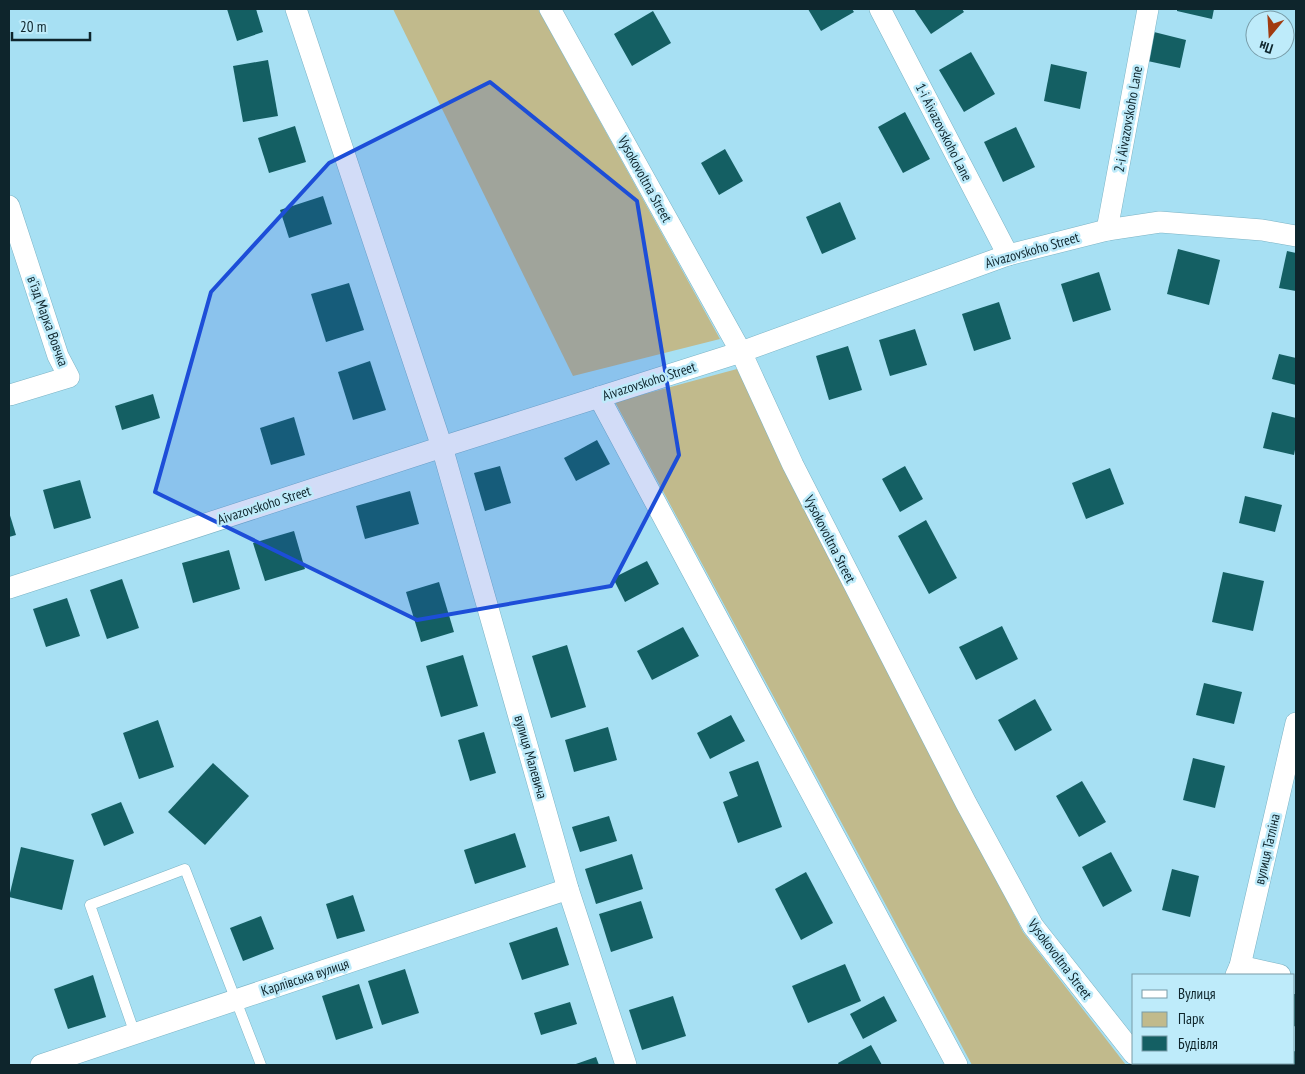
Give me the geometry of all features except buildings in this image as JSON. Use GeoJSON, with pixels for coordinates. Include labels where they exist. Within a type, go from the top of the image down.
{"type":"FeatureCollection","features":[{"type":"Feature","properties":{"kind":"street"},"geometry":{"type":"LineString","coordinates":[[296,9],[442,446]]}},
{"type":"Feature","properties":{"kind":"street","name":"Vysokovoltna Street"},"geometry":{"type":"LineString","coordinates":[[550,9],[741,352],[793,465],[962,795],[1033,926],[1132,1051]]}},
{"type":"Feature","properties":{"kind":"street","name":"1-i Aivazovskoho Lane"},"geometry":{"type":"LineString","coordinates":[[880,9],[1008,255]]}},
{"type":"Feature","properties":{"kind":"street","name":"2-i Aivazovskoho Lane"},"geometry":{"type":"LineString","coordinates":[[1107,230],[1148,9]]}},
{"type":"Feature","properties":{"kind":"street","name":"в'їзд Марка Вовчка"},"geometry":{"type":"LineString","coordinates":[[9,206],[58,356],[69,377],[10,395]]}},
{"type":"Feature","properties":{"kind":"street","name":"Aivazovskoho Street"},"geometry":{"type":"LineString","coordinates":[[9,588],[442,446],[741,352],[1008,255],[1107,230],[1160,222],[1262,230],[1296,236]]}},
{"type":"Feature","properties":{"kind":"street"},"geometry":{"type":"LineString","coordinates":[[599,397],[957,1065]]}},
{"type":"Feature","properties":{"kind":"street","name":"вулиця Малевича"},"geometry":{"type":"LineString","coordinates":[[442,446],[568,889],[626,1065]]}},
{"type":"Feature","properties":{"kind":"street","name":"вулиця Татліна"},"geometry":{"type":"LineString","coordinates":[[1238,971],[1296,723]]}},
{"type":"Feature","properties":{"kind":"street","name":"Карлівська вулиця"},"geometry":{"type":"LineString","coordinates":[[41,1065],[568,889]]}},
{"type":"Feature","properties":{"kind":"street"},"geometry":{"type":"LineString","coordinates":[[1238,971],[1270,974]]}},
{"type":"Feature","properties":{"kind":"lane"},"geometry":{"type":"LineString","coordinates":[[135,1034],[90,905],[186,870],[261,1065]]}},
{"type":"Feature","properties":{"kind":"highlighted area"},"geometry":{"type":"Polygon","coordinates":[[[490,82],[637,201],[679,455],[611,586],[417,620],[155,492],[211,292],[329,163],[490,82]]]}},
{"type":"Feature","properties":{"kind":"green space"},"geometry":{"type":"Polygon","coordinates":[[[393,9],[538,9],[720,339],[573,376],[393,9]]]}},
{"type":"Feature","properties":{"kind":"green space"},"geometry":{"type":"Polygon","coordinates":[[[737,369],[1023,932],[1126,1065],[972,1065],[615,402],[737,369]]]}}]}
